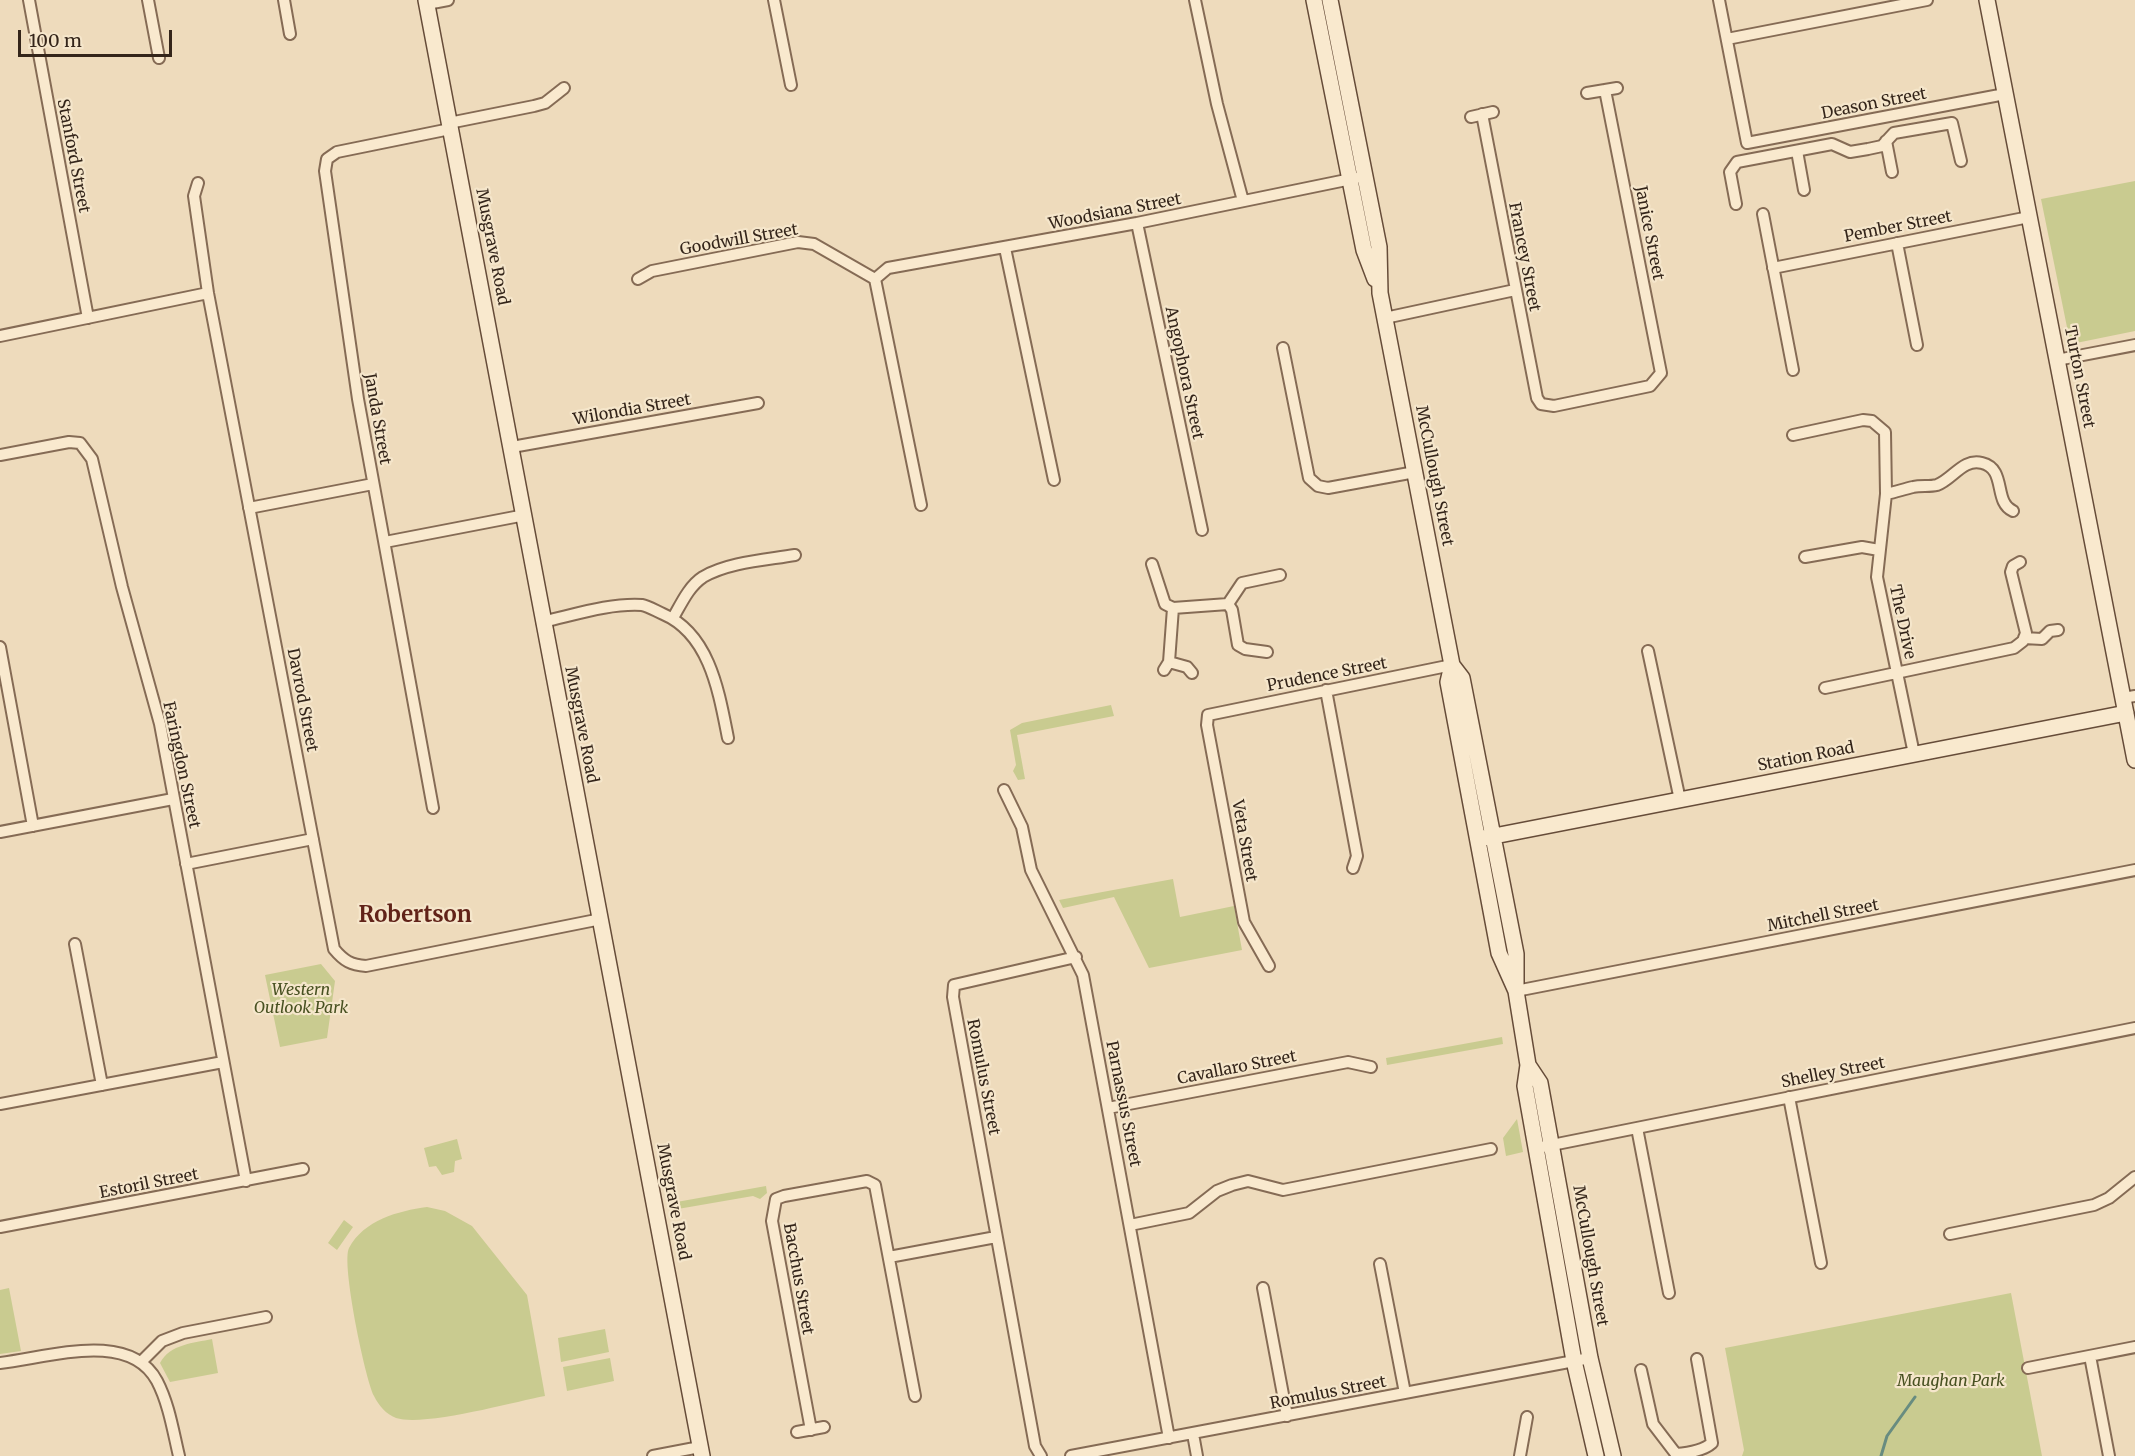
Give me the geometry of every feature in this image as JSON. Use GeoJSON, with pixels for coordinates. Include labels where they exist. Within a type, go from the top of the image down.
{"type":"FeatureCollection","features":[{"type":"Feature","properties":{"kind":"street","name":"Stanford Street"},"geometry":{"type":"LineString","coordinates":[[29,0],[88,318]]}},
{"type":"Feature","properties":{"kind":"street"},"geometry":{"type":"LineString","coordinates":[[148,0],[159,58]]}},
{"type":"Feature","properties":{"kind":"street"},"geometry":{"type":"LineString","coordinates":[[284,0],[290,33]]}},
{"type":"Feature","properties":{"kind":"street"},"geometry":{"type":"LineString","coordinates":[[427,2],[448,0]]}},
{"type":"Feature","properties":{"kind":"street"},"geometry":{"type":"LineString","coordinates":[[774,0],[791,85]]}},
{"type":"Feature","properties":{"kind":"street"},"geometry":{"type":"LineString","coordinates":[[1195,0],[1217,104],[1243,201]]}},
{"type":"Feature","properties":{"kind":"street","name":"McCullough Street"},"geometry":{"type":"LineString","coordinates":[[1314,0],[1357,177]]}},
{"type":"Feature","properties":{"kind":"street","name":"McCullough Street"},"geometry":{"type":"LineString","coordinates":[[1330,0],[1357,177],[1364,250],[1380,293],[1415,472],[1452,665],[1448,682],[1499,953],[1516,991]]}},
{"type":"Feature","properties":{"kind":"street"},"geometry":{"type":"LineString","coordinates":[[1719,0],[1727,39],[1927,0]]}},
{"type":"Feature","properties":{"kind":"street","name":"Turton Street"},"geometry":{"type":"LineString","coordinates":[[1987,0],[2128,703],[2135,760]]}},
{"type":"Feature","properties":{"kind":"street","name":"Musgrave Road"},"geometry":{"type":"LineString","coordinates":[[427,2],[525,515],[542,622],[701,1452]]}},
{"type":"Feature","properties":{"kind":"street","name":"Deason Street"},"geometry":{"type":"LineString","coordinates":[[1727,39],[1747,144],[2006,94]]}},
{"type":"Feature","properties":{"kind":"street"},"geometry":{"type":"LineString","coordinates":[[450,126],[545,103],[564,87]]}},
{"type":"Feature","properties":{"kind":"street"},"geometry":{"type":"LineString","coordinates":[[1587,93],[1617,88]]}},
{"type":"Feature","properties":{"kind":"street","name":"Janice Street"},"geometry":{"type":"LineString","coordinates":[[1541,404],[1554,406],[1650,386],[1657,381],[1661,373],[1605,90]]}},
{"type":"Feature","properties":{"kind":"street","name":"Francey Street"},"geometry":{"type":"LineString","coordinates":[[1493,112],[1476,116],[1537,398],[1541,404]]}},
{"type":"Feature","properties":{"kind":"street"},"geometry":{"type":"LineString","coordinates":[[1736,204],[1730,172],[1737,162],[1832,144],[1850,152],[1882,146],[1894,133],[1952,123],[1961,161]]}},
{"type":"Feature","properties":{"kind":"street","name":"Janda Street"},"geometry":{"type":"LineString","coordinates":[[433,808],[358,399],[327,183],[327,159],[337,152],[450,126]]}},
{"type":"Feature","properties":{"kind":"street"},"geometry":{"type":"LineString","coordinates":[[1886,141],[1892,172]]}},
{"type":"Feature","properties":{"kind":"street"},"geometry":{"type":"LineString","coordinates":[[1797,151],[1804,190]]}},
{"type":"Feature","properties":{"kind":"street","name":"Woodsiana Street"},"geometry":{"type":"LineString","coordinates":[[874,279],[888,268],[1137,223],[1357,177]]}},
{"type":"Feature","properties":{"kind":"street","name":"Davrod Street"},"geometry":{"type":"LineString","coordinates":[[198,183],[194,196],[208,293],[334,949],[342,959],[352,965],[366,966],[600,919]]}},
{"type":"Feature","properties":{"kind":"street"},"geometry":{"type":"LineString","coordinates":[[1763,214],[1793,370]]}},
{"type":"Feature","properties":{"kind":"street","name":"Pember Street"},"geometry":{"type":"LineString","coordinates":[[1773,268],[2029,216]]}},
{"type":"Feature","properties":{"kind":"street","name":"Angophora Street"},"geometry":{"type":"LineString","coordinates":[[1137,223],[1202,530]]}},
{"type":"Feature","properties":{"kind":"street","name":"Goodwill Street"},"geometry":{"type":"LineString","coordinates":[[638,279],[652,271],[798,242],[814,244],[874,279]]}},
{"type":"Feature","properties":{"kind":"street"},"geometry":{"type":"LineString","coordinates":[[1897,243],[1917,345]]}},
{"type":"Feature","properties":{"kind":"street"},"geometry":{"type":"LineString","coordinates":[[1005,248],[1053,480]]}},
{"type":"Feature","properties":{"kind":"street"},"geometry":{"type":"LineString","coordinates":[[874,279],[921,505]]}},
{"type":"Feature","properties":{"kind":"street"},"geometry":{"type":"LineString","coordinates":[[1385,318],[1515,290]]}},
{"type":"Feature","properties":{"kind":"street"},"geometry":{"type":"LineString","coordinates":[[0,336],[208,293]]}},
{"type":"Feature","properties":{"kind":"street"},"geometry":{"type":"LineString","coordinates":[[2058,360],[2135,345]]}},
{"type":"Feature","properties":{"kind":"street"},"geometry":{"type":"LineString","coordinates":[[1284,348],[1309,478],[1318,486],[1328,488],[1415,472]]}},
{"type":"Feature","properties":{"kind":"street","name":"Wilondia Street"},"geometry":{"type":"LineString","coordinates":[[512,447],[758,403]]}},
{"type":"Feature","properties":{"kind":"street","name":"The Drive"},"geometry":{"type":"LineString","coordinates":[[1793,435],[1863,420],[1879,424],[1885,432],[1886,494],[1877,577],[1914,754]]}},
{"type":"Feature","properties":{"kind":"street","name":"Faringdon Street"},"geometry":{"type":"LineString","coordinates":[[0,455],[69,442],[81,443],[92,459],[122,587],[159,724],[246,1180]]}},
{"type":"Feature","properties":{"kind":"street"},"geometry":{"type":"LineString","coordinates":[[1886,494],[1912,487],[1936,485],[1965,465],[1979,462],[1990,466],[1994,471],[2002,502],[2013,511]]}},
{"type":"Feature","properties":{"kind":"street"},"geometry":{"type":"LineString","coordinates":[[249,508],[373,484]]}},
{"type":"Feature","properties":{"kind":"street"},"geometry":{"type":"LineString","coordinates":[[385,542],[525,515]]}},
{"type":"Feature","properties":{"kind":"street"},"geometry":{"type":"LineString","coordinates":[[1805,557],[1862,547],[1879,550]]}},
{"type":"Feature","properties":{"kind":"street"},"geometry":{"type":"LineString","coordinates":[[673,618],[683,600],[702,578],[735,566],[795,555]]}},
{"type":"Feature","properties":{"kind":"street"},"geometry":{"type":"LineString","coordinates":[[1825,688],[2014,648],[2024,638],[2024,621],[2011,572],[2013,566],[2020,562]]}},
{"type":"Feature","properties":{"kind":"street"},"geometry":{"type":"LineString","coordinates":[[1152,564],[1165,604],[1173,608],[1228,604]]}},
{"type":"Feature","properties":{"kind":"street"},"geometry":{"type":"LineString","coordinates":[[1228,604],[1242,583],[1280,575]]}},
{"type":"Feature","properties":{"kind":"street"},"geometry":{"type":"LineString","coordinates":[[1228,604],[1232,610],[1238,645],[1245,649],[1267,652]]}},
{"type":"Feature","properties":{"kind":"street"},"geometry":{"type":"LineString","coordinates":[[542,622],[614,607],[643,605],[673,618],[688,631],[708,661],[719,695],[728,738]]}},
{"type":"Feature","properties":{"kind":"street"},"geometry":{"type":"LineString","coordinates":[[1173,608],[1166,666],[1187,667],[1192,674]]}},
{"type":"Feature","properties":{"kind":"street"},"geometry":{"type":"LineString","coordinates":[[2024,638],[2042,639],[2050,631],[2058,630]]}},
{"type":"Feature","properties":{"kind":"street"},"geometry":{"type":"LineString","coordinates":[[0,647],[33,826]]}},
{"type":"Feature","properties":{"kind":"street"},"geometry":{"type":"LineString","coordinates":[[1648,651],[1680,800]]}},
{"type":"Feature","properties":{"kind":"street","name":"McCullough Street"},"geometry":{"type":"LineString","coordinates":[[1452,665],[1462,678],[1494,836],[1516,954],[1516,991],[1528,1065],[1540,1083],[1544,1146],[1574,1361],[1596,1456]]}},
{"type":"Feature","properties":{"kind":"street","name":"Prudence Street"},"geometry":{"type":"LineString","coordinates":[[1208,715],[1452,665]]}},
{"type":"Feature","properties":{"kind":"street"},"geometry":{"type":"LineString","coordinates":[[1326,690],[1357,856],[1353,868]]}},
{"type":"Feature","properties":{"kind":"street","name":"Station Road"},"geometry":{"type":"LineString","coordinates":[[1478,840],[1914,754],[2128,703]]}},
{"type":"Feature","properties":{"kind":"street","name":"Veta Street"},"geometry":{"type":"LineString","coordinates":[[1208,715],[1207,725],[1244,922],[1269,966]]}},
{"type":"Feature","properties":{"kind":"street","name":"Parnassus Street"},"geometry":{"type":"LineString","coordinates":[[1004,790],[1013,803],[1022,827],[1031,870],[1083,975],[1169,1438]]}},
{"type":"Feature","properties":{"kind":"street"},"geometry":{"type":"LineString","coordinates":[[0,832],[173,799]]}},
{"type":"Feature","properties":{"kind":"street"},"geometry":{"type":"LineString","coordinates":[[186,864],[313,839]]}},
{"type":"Feature","properties":{"kind":"street","name":"Mitchell Street"},"geometry":{"type":"LineString","coordinates":[[1516,991],[2135,870]]}},
{"type":"Feature","properties":{"kind":"street"},"geometry":{"type":"LineString","coordinates":[[75,944],[102,1085]]}},
{"type":"Feature","properties":{"kind":"street","name":"Romulus Street"},"geometry":{"type":"LineString","coordinates":[[1041,1456],[1035,1446],[953,997],[954,986],[1076,957]]}},
{"type":"Feature","properties":{"kind":"street","name":"Shelley Street"},"geometry":{"type":"LineString","coordinates":[[1544,1146],[2135,1028]]}},
{"type":"Feature","properties":{"kind":"street"},"geometry":{"type":"LineString","coordinates":[[0,1104],[223,1062]]}},
{"type":"Feature","properties":{"kind":"street","name":"Cavallaro Street"},"geometry":{"type":"LineString","coordinates":[[1108,1108],[1348,1062],[1371,1067]]}},
{"type":"Feature","properties":{"kind":"street"},"geometry":{"type":"LineString","coordinates":[[1789,1097],[1821,1263]]}},
{"type":"Feature","properties":{"kind":"street"},"geometry":{"type":"LineString","coordinates":[[1637,1128],[1669,1293]]}},
{"type":"Feature","properties":{"kind":"street","name":"McCullough Street"},"geometry":{"type":"LineString","coordinates":[[1544,1146],[1613,1456]]}},
{"type":"Feature","properties":{"kind":"street"},"geometry":{"type":"LineString","coordinates":[[1130,1225],[1189,1214],[1217,1191],[1232,1185],[1248,1182],[1283,1190],[1491,1149]]}},
{"type":"Feature","properties":{"kind":"street","name":"Estoril Street"},"geometry":{"type":"LineString","coordinates":[[0,1227],[303,1169]]}},
{"type":"Feature","properties":{"kind":"street"},"geometry":{"type":"LineString","coordinates":[[1950,1234],[2094,1205],[2109,1198],[2135,1177]]}},
{"type":"Feature","properties":{"kind":"street","name":"Bacchus Street"},"geometry":{"type":"LineString","coordinates":[[811,1430],[772,1221],[776,1199],[867,1181],[875,1185],[889,1257]]}},
{"type":"Feature","properties":{"kind":"street"},"geometry":{"type":"LineString","coordinates":[[915,1396],[889,1257],[996,1237]]}},
{"type":"Feature","properties":{"kind":"street"},"geometry":{"type":"LineString","coordinates":[[1380,1264],[1405,1393]]}},
{"type":"Feature","properties":{"kind":"street"},"geometry":{"type":"LineString","coordinates":[[1263,1288],[1287,1416]]}},
{"type":"Feature","properties":{"kind":"street"},"geometry":{"type":"LineString","coordinates":[[142,1361],[162,1341],[183,1333],[266,1317]]}},
{"type":"Feature","properties":{"kind":"street"},"geometry":{"type":"LineString","coordinates":[[2028,1368],[2135,1347]]}},
{"type":"Feature","properties":{"kind":"street"},"geometry":{"type":"LineString","coordinates":[[0,1363],[75,1351],[106,1350],[142,1361],[156,1381],[166,1404],[179,1456]]}},
{"type":"Feature","properties":{"kind":"street"},"geometry":{"type":"LineString","coordinates":[[2090,1356],[2109,1456]]}},
{"type":"Feature","properties":{"kind":"street","name":"Romulus Street"},"geometry":{"type":"LineString","coordinates":[[1071,1456],[1590,1358]]}},
{"type":"Feature","properties":{"kind":"street"},"geometry":{"type":"LineString","coordinates":[[1641,1370],[1653,1424],[1676,1454],[1684,1453],[1706,1448],[1712,1443],[1697,1359]]}},
{"type":"Feature","properties":{"kind":"street"},"geometry":{"type":"LineString","coordinates":[[1520,1456],[1527,1417]]}},
{"type":"Feature","properties":{"kind":"street"},"geometry":{"type":"LineString","coordinates":[[797,1432],[824,1427]]}},
{"type":"Feature","properties":{"kind":"street"},"geometry":{"type":"LineString","coordinates":[[1193,1434],[1197,1456]]}},
{"type":"Feature","properties":{"kind":"street"},"geometry":{"type":"LineString","coordinates":[[653,1456],[701,1452]]}},
{"type":"Feature","properties":{"kind":"green space"},"geometry":{"type":"Polygon","coordinates":[[[2135,181],[2135,331],[2076,343],[2069,337],[2041,199],[2135,181]]]}},
{"type":"Feature","properties":{"kind":"green space"},"geometry":{"type":"Polygon","coordinates":[[[1111,705],[1114,716],[1017,735],[1025,779],[1018,780],[1013,771],[1016,765],[1010,730],[1022,723],[1111,705]]]}},
{"type":"Feature","properties":{"kind":"green space"},"geometry":{"type":"Polygon","coordinates":[[[1173,879],[1180,917],[1234,906],[1242,950],[1149,968],[1114,897],[1063,908],[1059,900],[1173,879]]]}},
{"type":"Feature","properties":{"kind":"green space","name":"Western Outlook Park"},"geometry":{"type":"Polygon","coordinates":[[[321,964],[335,981],[327,1038],[280,1047],[265,975],[321,964]]]}},
{"type":"Feature","properties":{"kind":"green space"},"geometry":{"type":"Polygon","coordinates":[[[1502,1037],[1503,1044],[1387,1065],[1386,1058],[1502,1037]]]}},
{"type":"Feature","properties":{"kind":"green space"},"geometry":{"type":"Polygon","coordinates":[[[1517,1119],[1523,1152],[1506,1156],[1503,1138],[1517,1119]]]}},
{"type":"Feature","properties":{"kind":"green space"},"geometry":{"type":"Polygon","coordinates":[[[457,1139],[462,1159],[455,1161],[454,1172],[442,1175],[436,1166],[429,1167],[424,1148],[457,1139]]]}},
{"type":"Feature","properties":{"kind":"green space"},"geometry":{"type":"Polygon","coordinates":[[[766,1186],[767,1193],[760,1199],[753,1196],[672,1210],[671,1203],[766,1186]]]}},
{"type":"Feature","properties":{"kind":"green space"},"geometry":{"type":"Polygon","coordinates":[[[427,1207],[445,1211],[472,1226],[527,1295],[545,1396],[447,1417],[409,1420],[396,1418],[389,1414],[376,1400],[365,1367],[355,1321],[348,1275],[349,1248],[363,1230],[383,1218],[427,1207]]]}},
{"type":"Feature","properties":{"kind":"green space"},"geometry":{"type":"Polygon","coordinates":[[[344,1220],[353,1227],[337,1250],[328,1243],[344,1220]]]}},
{"type":"Feature","properties":{"kind":"green space"},"geometry":{"type":"Polygon","coordinates":[[[9,1288],[21,1351],[0,1354],[0,1290],[9,1288]]]}},
{"type":"Feature","properties":{"kind":"green space","name":"Maughan Park"},"geometry":{"type":"Polygon","coordinates":[[[2011,1293],[2042,1456],[1742,1456],[1744,1450],[1725,1348],[2011,1293]]]}},
{"type":"Feature","properties":{"kind":"green space"},"geometry":{"type":"Polygon","coordinates":[[[605,1329],[609,1352],[561,1362],[558,1338],[605,1329]]]}},
{"type":"Feature","properties":{"kind":"green space"},"geometry":{"type":"Polygon","coordinates":[[[212,1339],[218,1373],[170,1382],[160,1363],[164,1357],[183,1345],[212,1339]]]}},
{"type":"Feature","properties":{"kind":"green space"},"geometry":{"type":"Polygon","coordinates":[[[610,1358],[614,1381],[567,1391],[563,1367],[610,1358]]]}},
{"type":"Feature","properties":{"kind":"waterway"},"geometry":{"type":"LineString","coordinates":[[1881,1456],[1887,1436],[1915,1397]]}},
{"type":"Feature","properties":{"kind":"district","name":"Robertson"},"geometry":{"type":"Point","coordinates":[415,916]}}]}
